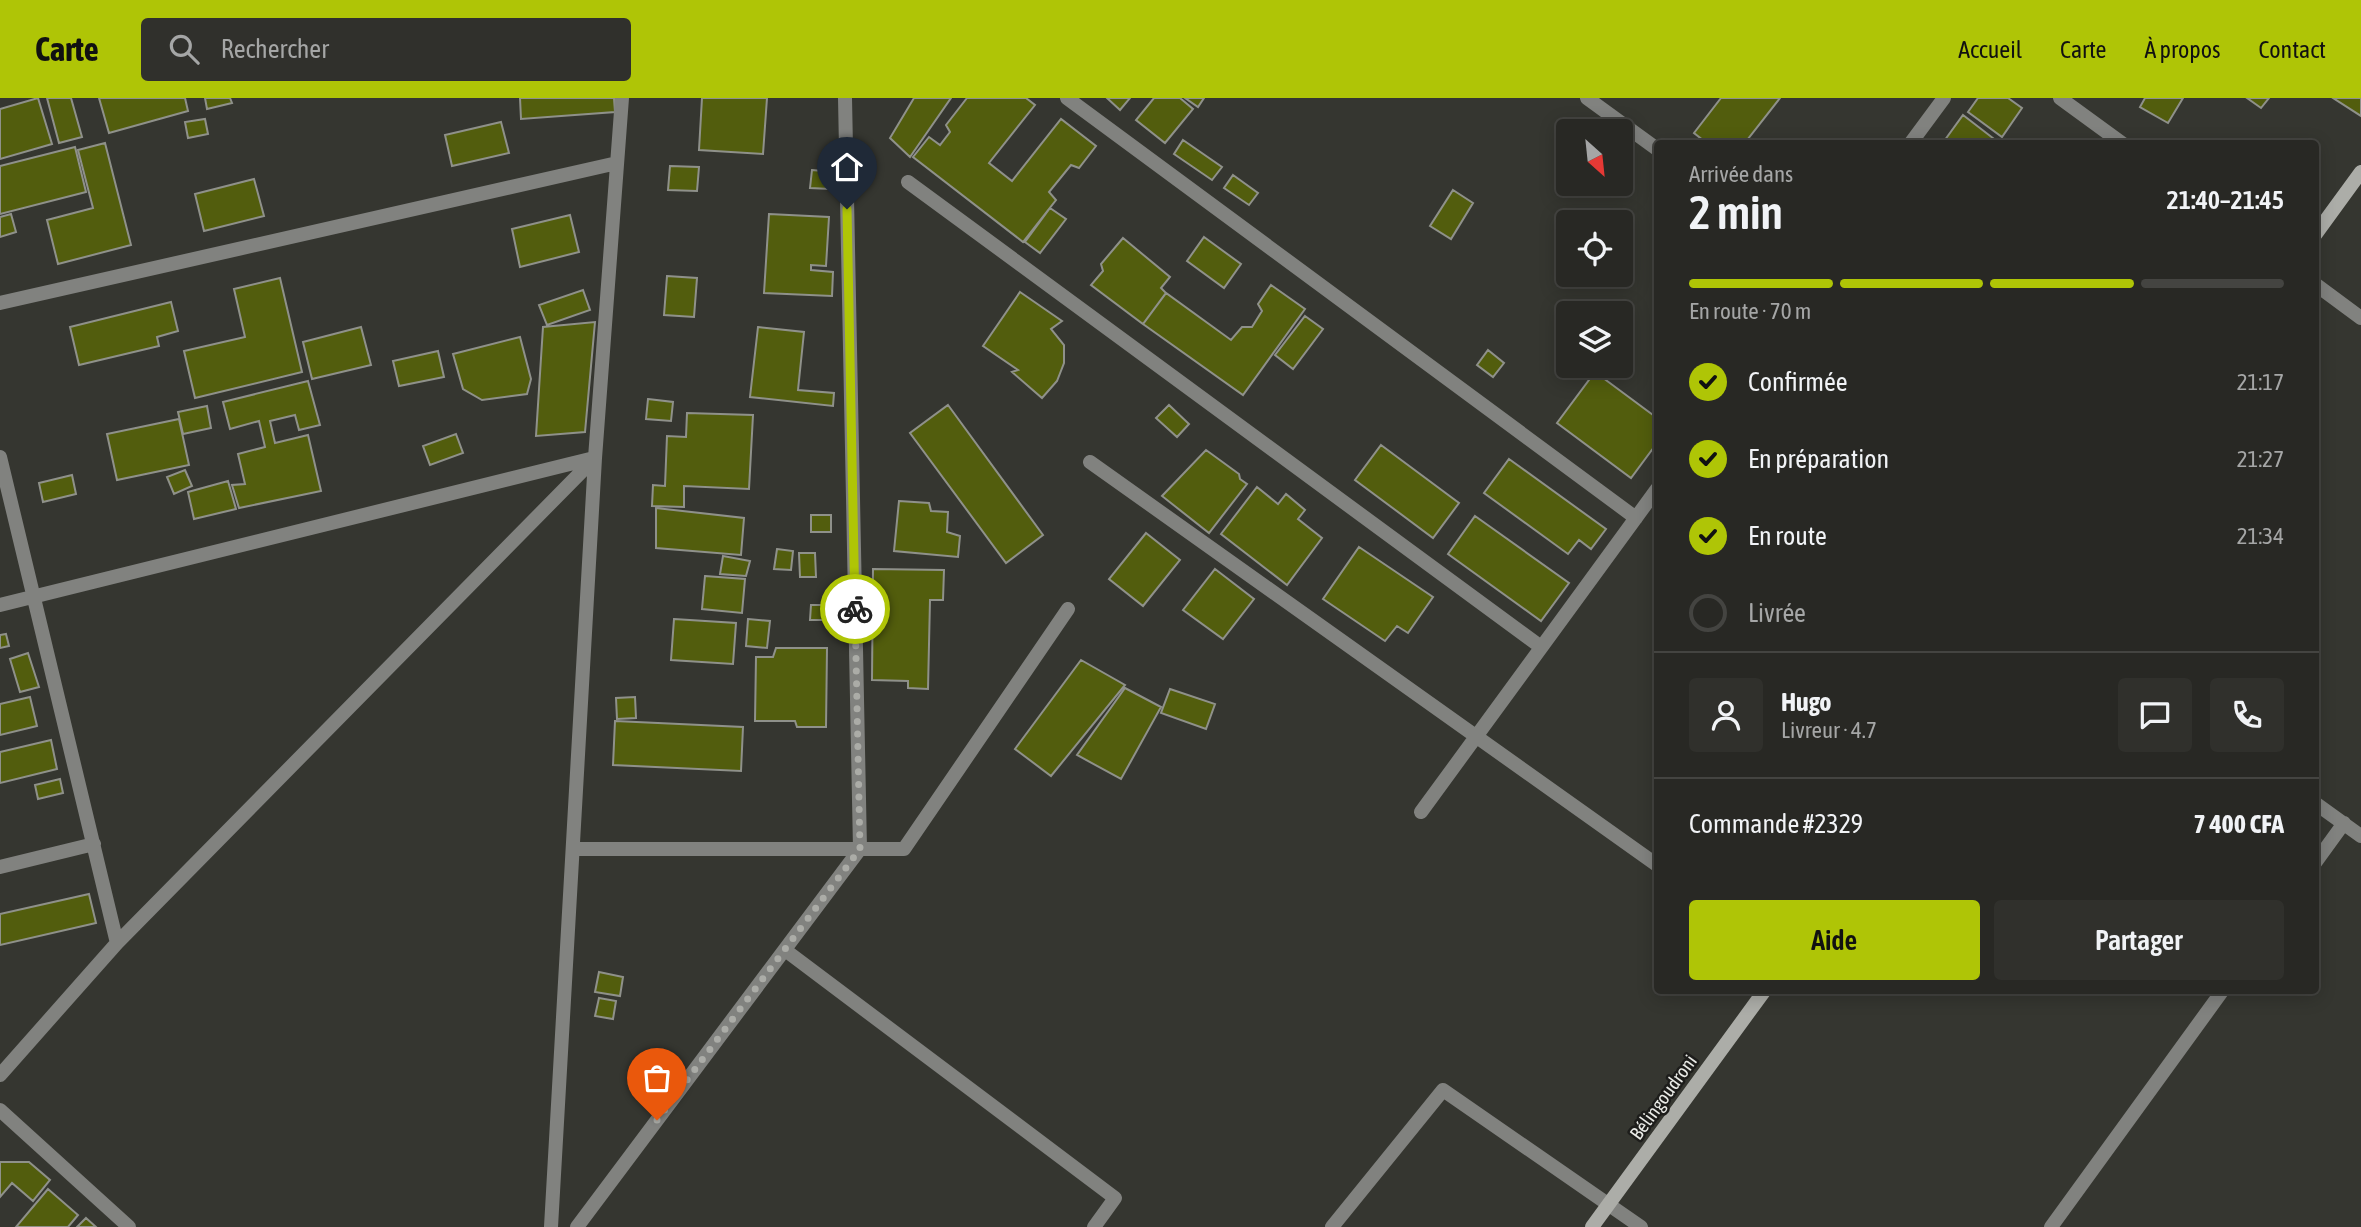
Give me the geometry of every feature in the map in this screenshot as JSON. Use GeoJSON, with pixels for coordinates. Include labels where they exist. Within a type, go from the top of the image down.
{"type":"FeatureCollection","features":[{"type":"Feature","properties":{"kind":"street"},"geometry":{"type":"LineString","coordinates":[[551,1227],[595,458],[622,98]]}},
{"type":"Feature","properties":{"kind":"street"},"geometry":{"type":"LineString","coordinates":[[578,1227],[860,849],[845,98]]}},
{"type":"Feature","properties":{"kind":"street"},"geometry":{"type":"LineString","coordinates":[[1068,98],[1636,518]]}},
{"type":"Feature","properties":{"kind":"street"},"geometry":{"type":"LineString","coordinates":[[1587,98],[1654,147]]}},
{"type":"Feature","properties":{"kind":"street"},"geometry":{"type":"LineString","coordinates":[[1913,140],[1944,98]]}},
{"type":"Feature","properties":{"kind":"street"},"geometry":{"type":"LineString","coordinates":[[2060,98],[2118,140]]}},
{"type":"Feature","properties":{"kind":"street"},"geometry":{"type":"LineString","coordinates":[[0,303],[617,163]]}},
{"type":"Feature","properties":{"kind":"street"},"geometry":{"type":"LineString","coordinates":[[2319,230],[2361,172]]}},
{"type":"Feature","properties":{"kind":"street"},"geometry":{"type":"LineString","coordinates":[[908,182],[1541,647]]}},
{"type":"Feature","properties":{"kind":"street"},"geometry":{"type":"LineString","coordinates":[[2319,287],[2361,318]]}},
{"type":"Feature","properties":{"kind":"street"},"geometry":{"type":"LineString","coordinates":[[0,457],[117,943]]}},
{"type":"Feature","properties":{"kind":"street"},"geometry":{"type":"LineString","coordinates":[[0,605],[595,458]]}},
{"type":"Feature","properties":{"kind":"street"},"geometry":{"type":"LineString","coordinates":[[0,1075],[117,943],[595,458]]}},
{"type":"Feature","properties":{"kind":"street"},"geometry":{"type":"LineString","coordinates":[[1090,462],[1654,863]]}},
{"type":"Feature","properties":{"kind":"street"},"geometry":{"type":"LineString","coordinates":[[1421,812],[1654,493]]}},
{"type":"Feature","properties":{"kind":"street"},"geometry":{"type":"LineString","coordinates":[[573,849],[904,849],[1068,608]]}},
{"type":"Feature","properties":{"kind":"street"},"geometry":{"type":"LineString","coordinates":[[2319,806],[2361,836]]}},
{"type":"Feature","properties":{"kind":"street"},"geometry":{"type":"LineString","coordinates":[[2319,857],[2344,823]]}},
{"type":"Feature","properties":{"kind":"street"},"geometry":{"type":"LineString","coordinates":[[0,867],[94,844]]}},
{"type":"Feature","properties":{"kind":"street"},"geometry":{"type":"LineString","coordinates":[[785,950],[1115,1198],[1094,1227]]}},
{"type":"Feature","properties":{"kind":"street","name":"Bélingoudroni"},"geometry":{"type":"LineString","coordinates":[[1592,1227],[1762,994]]}},
{"type":"Feature","properties":{"kind":"street"},"geometry":{"type":"LineString","coordinates":[[2051,1227],[2220,994]]}},
{"type":"Feature","properties":{"kind":"street"},"geometry":{"type":"LineString","coordinates":[[1332,1227],[1443,1090],[1641,1227]]}},
{"type":"Feature","properties":{"kind":"street"},"geometry":{"type":"LineString","coordinates":[[0,1110],[129,1227]]}},
{"type":"Feature","properties":{"kind":"building"},"geometry":{"type":"Polygon","coordinates":[[[38,98],[52,144],[0,159],[0,109],[38,98]]]}},
{"type":"Feature","properties":{"kind":"building"},"geometry":{"type":"Polygon","coordinates":[[[47,98],[71,98],[82,137],[59,143],[47,98]]]}},
{"type":"Feature","properties":{"kind":"building"},"geometry":{"type":"Polygon","coordinates":[[[99,98],[185,98],[188,111],[109,133],[99,98]]]}},
{"type":"Feature","properties":{"kind":"building"},"geometry":{"type":"Polygon","coordinates":[[[205,98],[230,98],[232,103],[207,109],[205,98]]]}},
{"type":"Feature","properties":{"kind":"building"},"geometry":{"type":"Polygon","coordinates":[[[520,98],[614,98],[615,112],[521,119],[520,98]]]}},
{"type":"Feature","properties":{"kind":"building"},"geometry":{"type":"Polygon","coordinates":[[[702,98],[767,98],[763,154],[699,150],[702,98]]]}},
{"type":"Feature","properties":{"kind":"building"},"geometry":{"type":"Polygon","coordinates":[[[914,98],[951,98],[910,157],[890,138],[914,98]]]}},
{"type":"Feature","properties":{"kind":"building"},"geometry":{"type":"Polygon","coordinates":[[[967,98],[1026,98],[1035,105],[989,163],[1012,181],[1061,119],[1096,146],[1079,168],[1071,165],[1049,192],[1056,200],[1023,242],[913,157],[929,137],[940,145],[950,132],[946,125],[967,98]]]}},
{"type":"Feature","properties":{"kind":"building"},"geometry":{"type":"Polygon","coordinates":[[[1107,98],[1130,98],[1120,110],[1107,98]]]}},
{"type":"Feature","properties":{"kind":"building"},"geometry":{"type":"Polygon","coordinates":[[[1154,98],[1180,98],[1193,109],[1165,143],[1136,120],[1154,98]]]}},
{"type":"Feature","properties":{"kind":"building"},"geometry":{"type":"Polygon","coordinates":[[[1185,98],[1204,98],[1198,107],[1185,98]]]}},
{"type":"Feature","properties":{"kind":"building"},"geometry":{"type":"Polygon","coordinates":[[[1721,98],[1780,98],[1749,140],[1703,140],[1694,133],[1721,98]]]}},
{"type":"Feature","properties":{"kind":"building"},"geometry":{"type":"Polygon","coordinates":[[[1978,98],[2008,98],[2022,108],[2002,137],[1968,112],[1978,98]]]}},
{"type":"Feature","properties":{"kind":"building"},"geometry":{"type":"Polygon","coordinates":[[[2145,98],[2183,98],[2168,123],[2140,107],[2145,98]]]}},
{"type":"Feature","properties":{"kind":"building"},"geometry":{"type":"Polygon","coordinates":[[[2247,98],[2269,98],[2261,108],[2247,98]]]}},
{"type":"Feature","properties":{"kind":"building"},"geometry":{"type":"Polygon","coordinates":[[[2333,98],[2361,98],[2361,116],[2333,98]]]}},
{"type":"Feature","properties":{"kind":"building"},"geometry":{"type":"Polygon","coordinates":[[[1963,115],[1995,140],[1945,140],[1963,115]]]}},
{"type":"Feature","properties":{"kind":"building"},"geometry":{"type":"Polygon","coordinates":[[[205,119],[208,134],[188,138],[185,122],[205,119]]]}},
{"type":"Feature","properties":{"kind":"building"},"geometry":{"type":"Polygon","coordinates":[[[501,122],[509,153],[452,166],[445,135],[501,122]]]}},
{"type":"Feature","properties":{"kind":"building"},"geometry":{"type":"Polygon","coordinates":[[[1183,140],[1222,167],[1212,180],[1174,154],[1183,140]]]}},
{"type":"Feature","properties":{"kind":"building"},"geometry":{"type":"Polygon","coordinates":[[[105,143],[131,245],[58,264],[47,220],[93,208],[78,150],[105,143]]]}},
{"type":"Feature","properties":{"kind":"building"},"geometry":{"type":"Polygon","coordinates":[[[75,147],[86,192],[0,214],[0,166],[75,147]]]}},
{"type":"Feature","properties":{"kind":"building"},"geometry":{"type":"Polygon","coordinates":[[[670,166],[699,167],[697,191],[668,190],[670,166]]]}},
{"type":"Feature","properties":{"kind":"building"},"geometry":{"type":"Polygon","coordinates":[[[812,170],[833,172],[831,189],[810,188],[812,170]]]}},
{"type":"Feature","properties":{"kind":"building"},"geometry":{"type":"Polygon","coordinates":[[[1233,175],[1258,193],[1249,205],[1224,188],[1233,175]]]}},
{"type":"Feature","properties":{"kind":"building"},"geometry":{"type":"Polygon","coordinates":[[[254,179],[264,216],[204,231],[195,194],[254,179]]]}},
{"type":"Feature","properties":{"kind":"building"},"geometry":{"type":"Polygon","coordinates":[[[1453,190],[1473,203],[1451,239],[1430,226],[1453,190]]]}},
{"type":"Feature","properties":{"kind":"building"},"geometry":{"type":"Polygon","coordinates":[[[1050,208],[1066,219],[1040,253],[1025,242],[1050,208]]]}},
{"type":"Feature","properties":{"kind":"building"},"geometry":{"type":"Polygon","coordinates":[[[11,214],[16,232],[0,237],[0,217],[11,214]]]}},
{"type":"Feature","properties":{"kind":"building"},"geometry":{"type":"Polygon","coordinates":[[[769,214],[829,217],[826,266],[811,265],[811,270],[833,272],[832,296],[764,293],[769,214]]]}},
{"type":"Feature","properties":{"kind":"building"},"geometry":{"type":"Polygon","coordinates":[[[570,215],[579,252],[520,267],[512,229],[570,215]]]}},
{"type":"Feature","properties":{"kind":"building"},"geometry":{"type":"Polygon","coordinates":[[[1204,237],[1241,264],[1224,288],[1187,261],[1204,237]]]}},
{"type":"Feature","properties":{"kind":"building"},"geometry":{"type":"Polygon","coordinates":[[[1123,238],[1170,277],[1161,288],[1166,293],[1143,324],[1091,285],[1103,271],[1101,264],[1123,238]]]}},
{"type":"Feature","properties":{"kind":"building"},"geometry":{"type":"Polygon","coordinates":[[[667,276],[697,278],[694,317],[664,315],[667,276]]]}},
{"type":"Feature","properties":{"kind":"building"},"geometry":{"type":"Polygon","coordinates":[[[280,278],[302,372],[195,398],[184,351],[245,337],[234,289],[280,278]]]}},
{"type":"Feature","properties":{"kind":"building"},"geometry":{"type":"Polygon","coordinates":[[[1271,285],[1305,309],[1243,395],[1143,324],[1166,293],[1231,340],[1242,327],[1252,327],[1262,311],[1258,304],[1271,285]]]}},
{"type":"Feature","properties":{"kind":"building"},"geometry":{"type":"Polygon","coordinates":[[[583,290],[590,310],[547,325],[539,305],[583,290]]]}},
{"type":"Feature","properties":{"kind":"building"},"geometry":{"type":"Polygon","coordinates":[[[1020,292],[1062,321],[1051,329],[1064,345],[1064,363],[1057,381],[1042,398],[1012,372],[1018,370],[983,346],[1020,292]]]}},
{"type":"Feature","properties":{"kind":"building"},"geometry":{"type":"Polygon","coordinates":[[[171,302],[178,331],[157,337],[159,346],[79,365],[70,327],[171,302]]]}},
{"type":"Feature","properties":{"kind":"building"},"geometry":{"type":"Polygon","coordinates":[[[1305,316],[1323,329],[1293,369],[1275,355],[1305,316]]]}},
{"type":"Feature","properties":{"kind":"building"},"geometry":{"type":"Polygon","coordinates":[[[595,322],[585,432],[536,436],[543,327],[595,322]]]}},
{"type":"Feature","properties":{"kind":"building"},"geometry":{"type":"Polygon","coordinates":[[[361,327],[371,365],[312,379],[303,342],[361,327]]]}},
{"type":"Feature","properties":{"kind":"building"},"geometry":{"type":"Polygon","coordinates":[[[758,327],[804,332],[798,390],[834,393],[833,406],[750,397],[758,327]]]}},
{"type":"Feature","properties":{"kind":"building"},"geometry":{"type":"Polygon","coordinates":[[[520,337],[531,379],[527,394],[482,400],[463,389],[453,354],[520,337]]]}},
{"type":"Feature","properties":{"kind":"building"},"geometry":{"type":"Polygon","coordinates":[[[1488,350],[1504,363],[1493,377],[1477,365],[1488,350]]]}},
{"type":"Feature","properties":{"kind":"building"},"geometry":{"type":"Polygon","coordinates":[[[438,351],[444,377],[399,386],[393,361],[438,351]]]}},
{"type":"Feature","properties":{"kind":"building"},"geometry":{"type":"Polygon","coordinates":[[[1591,378],[1603,378],[1654,416],[1654,447],[1631,478],[1557,423],[1591,378]]]}},
{"type":"Feature","properties":{"kind":"building"},"geometry":{"type":"Polygon","coordinates":[[[308,381],[320,425],[299,430],[295,415],[270,421],[275,443],[308,435],[321,491],[239,508],[232,485],[245,484],[238,454],[265,447],[259,421],[230,429],[223,402],[308,381]]]}},
{"type":"Feature","properties":{"kind":"building"},"geometry":{"type":"Polygon","coordinates":[[[648,399],[673,402],[671,421],[646,419],[648,399]]]}},
{"type":"Feature","properties":{"kind":"building"},"geometry":{"type":"Polygon","coordinates":[[[948,405],[1043,535],[1006,563],[910,433],[948,405]]]}},
{"type":"Feature","properties":{"kind":"building"},"geometry":{"type":"Polygon","coordinates":[[[1169,405],[1189,424],[1177,437],[1156,418],[1169,405]]]}},
{"type":"Feature","properties":{"kind":"building"},"geometry":{"type":"Polygon","coordinates":[[[207,406],[211,428],[183,434],[178,412],[207,406]]]}},
{"type":"Feature","properties":{"kind":"building"},"geometry":{"type":"Polygon","coordinates":[[[687,413],[753,415],[749,489],[684,486],[684,507],[652,506],[653,485],[665,486],[667,436],[686,437],[687,413]]]}},
{"type":"Feature","properties":{"kind":"building"},"geometry":{"type":"Polygon","coordinates":[[[179,419],[189,465],[117,480],[107,434],[179,419]]]}},
{"type":"Feature","properties":{"kind":"building"},"geometry":{"type":"Polygon","coordinates":[[[456,434],[463,453],[430,465],[423,446],[456,434]]]}},
{"type":"Feature","properties":{"kind":"building"},"geometry":{"type":"Polygon","coordinates":[[[1381,445],[1459,503],[1433,538],[1355,480],[1381,445]]]}},
{"type":"Feature","properties":{"kind":"building"},"geometry":{"type":"Polygon","coordinates":[[[1206,450],[1239,474],[1240,479],[1247,484],[1209,533],[1162,496],[1206,450]]]}},
{"type":"Feature","properties":{"kind":"building"},"geometry":{"type":"Polygon","coordinates":[[[1509,459],[1606,529],[1591,549],[1579,540],[1568,554],[1484,493],[1509,459]]]}},
{"type":"Feature","properties":{"kind":"building"},"geometry":{"type":"Polygon","coordinates":[[[185,470],[192,486],[174,494],[167,477],[185,470]]]}},
{"type":"Feature","properties":{"kind":"building"},"geometry":{"type":"Polygon","coordinates":[[[72,475],[76,494],[43,502],[39,483],[72,475]]]}},
{"type":"Feature","properties":{"kind":"building"},"geometry":{"type":"Polygon","coordinates":[[[228,481],[236,509],[194,519],[188,492],[228,481]]]}},
{"type":"Feature","properties":{"kind":"building"},"geometry":{"type":"Polygon","coordinates":[[[1257,487],[1278,504],[1286,494],[1305,510],[1298,519],[1322,538],[1287,585],[1221,534],[1257,487]]]}},
{"type":"Feature","properties":{"kind":"building"},"geometry":{"type":"Polygon","coordinates":[[[899,501],[929,503],[931,511],[948,512],[947,532],[960,536],[958,557],[894,551],[899,501]]]}},
{"type":"Feature","properties":{"kind":"building"},"geometry":{"type":"Polygon","coordinates":[[[656,508],[744,518],[741,555],[656,548],[656,508]]]}},
{"type":"Feature","properties":{"kind":"building"},"geometry":{"type":"Polygon","coordinates":[[[811,515],[831,515],[831,532],[811,532],[811,515]]]}},
{"type":"Feature","properties":{"kind":"building"},"geometry":{"type":"Polygon","coordinates":[[[1475,516],[1569,583],[1541,621],[1448,554],[1475,516]]]}},
{"type":"Feature","properties":{"kind":"building"},"geometry":{"type":"Polygon","coordinates":[[[1146,533],[1180,560],[1143,606],[1109,579],[1146,533]]]}},
{"type":"Feature","properties":{"kind":"building"},"geometry":{"type":"Polygon","coordinates":[[[1359,547],[1433,597],[1408,633],[1397,626],[1385,641],[1323,599],[1359,547]]]}},
{"type":"Feature","properties":{"kind":"building"},"geometry":{"type":"Polygon","coordinates":[[[777,549],[793,551],[791,570],[774,569],[777,549]]]}},
{"type":"Feature","properties":{"kind":"building"},"geometry":{"type":"Polygon","coordinates":[[[799,553],[815,553],[816,577],[800,577],[799,553]]]}},
{"type":"Feature","properties":{"kind":"building"},"geometry":{"type":"Polygon","coordinates":[[[723,556],[750,561],[746,576],[720,574],[723,556]]]}},
{"type":"Feature","properties":{"kind":"building"},"geometry":{"type":"Polygon","coordinates":[[[873,569],[944,570],[943,600],[930,600],[928,689],[908,688],[908,681],[872,680],[873,569]]]}},
{"type":"Feature","properties":{"kind":"building"},"geometry":{"type":"Polygon","coordinates":[[[1215,569],[1254,599],[1223,639],[1183,610],[1215,569]]]}},
{"type":"Feature","properties":{"kind":"building"},"geometry":{"type":"Polygon","coordinates":[[[705,576],[745,579],[742,613],[702,609],[705,576]]]}},
{"type":"Feature","properties":{"kind":"building"},"geometry":{"type":"Polygon","coordinates":[[[811,605],[828,605],[828,620],[810,620],[811,605]]]}},
{"type":"Feature","properties":{"kind":"building"},"geometry":{"type":"Polygon","coordinates":[[[674,619],[736,623],[733,664],[671,660],[674,619]]]}},
{"type":"Feature","properties":{"kind":"building"},"geometry":{"type":"Polygon","coordinates":[[[748,619],[770,621],[767,648],[746,646],[748,619]]]}},
{"type":"Feature","properties":{"kind":"building"},"geometry":{"type":"Polygon","coordinates":[[[6,634],[9,646],[0,648],[0,635],[6,634]]]}},
{"type":"Feature","properties":{"kind":"building"},"geometry":{"type":"Polygon","coordinates":[[[776,648],[827,648],[826,727],[797,727],[795,721],[755,721],[756,657],[773,657],[776,648]]]}},
{"type":"Feature","properties":{"kind":"building"},"geometry":{"type":"Polygon","coordinates":[[[28,653],[39,687],[20,692],[10,659],[28,653]]]}},
{"type":"Feature","properties":{"kind":"building"},"geometry":{"type":"Polygon","coordinates":[[[1081,660],[1125,685],[1051,776],[1015,749],[1081,660]]]}},
{"type":"Feature","properties":{"kind":"building"},"geometry":{"type":"Polygon","coordinates":[[[1125,688],[1161,707],[1121,779],[1077,755],[1125,688]]]}},
{"type":"Feature","properties":{"kind":"building"},"geometry":{"type":"Polygon","coordinates":[[[1170,689],[1215,704],[1206,729],[1161,713],[1170,689]]]}},
{"type":"Feature","properties":{"kind":"building"},"geometry":{"type":"Polygon","coordinates":[[[30,697],[37,726],[0,735],[0,704],[30,697]]]}},
{"type":"Feature","properties":{"kind":"building"},"geometry":{"type":"Polygon","coordinates":[[[635,697],[636,718],[617,719],[616,698],[635,697]]]}},
{"type":"Feature","properties":{"kind":"building"},"geometry":{"type":"Polygon","coordinates":[[[615,721],[743,727],[741,771],[613,765],[615,721]]]}},
{"type":"Feature","properties":{"kind":"building"},"geometry":{"type":"Polygon","coordinates":[[[51,740],[57,769],[0,783],[0,752],[51,740]]]}},
{"type":"Feature","properties":{"kind":"building"},"geometry":{"type":"Polygon","coordinates":[[[60,779],[63,793],[38,799],[35,785],[60,779]]]}},
{"type":"Feature","properties":{"kind":"building"},"geometry":{"type":"Polygon","coordinates":[[[89,894],[96,923],[0,945],[0,914],[89,894]]]}},
{"type":"Feature","properties":{"kind":"building"},"geometry":{"type":"Polygon","coordinates":[[[599,972],[623,977],[620,996],[595,992],[599,972]]]}},
{"type":"Feature","properties":{"kind":"building"},"geometry":{"type":"Polygon","coordinates":[[[599,998],[616,1001],[613,1019],[595,1016],[599,998]]]}},
{"type":"Feature","properties":{"kind":"building"},"geometry":{"type":"Polygon","coordinates":[[[0,1162],[29,1162],[50,1180],[33,1201],[12,1183],[0,1197],[0,1162]]]}},
{"type":"Feature","properties":{"kind":"building"},"geometry":{"type":"Polygon","coordinates":[[[48,1189],[78,1215],[68,1227],[16,1227],[48,1189]]]}},
{"type":"Feature","properties":{"kind":"building"},"geometry":{"type":"Polygon","coordinates":[[[86,1218],[96,1227],[77,1227],[86,1218]]]}},
{"type":"Feature","properties":{"kind":"way so far"},"geometry":{"type":"LineString","coordinates":[[657,1120],[860,849],[855,609]]}},
{"type":"Feature","properties":{"kind":"route"},"geometry":{"type":"LineString","coordinates":[[847,209],[855,609]]}}]}
